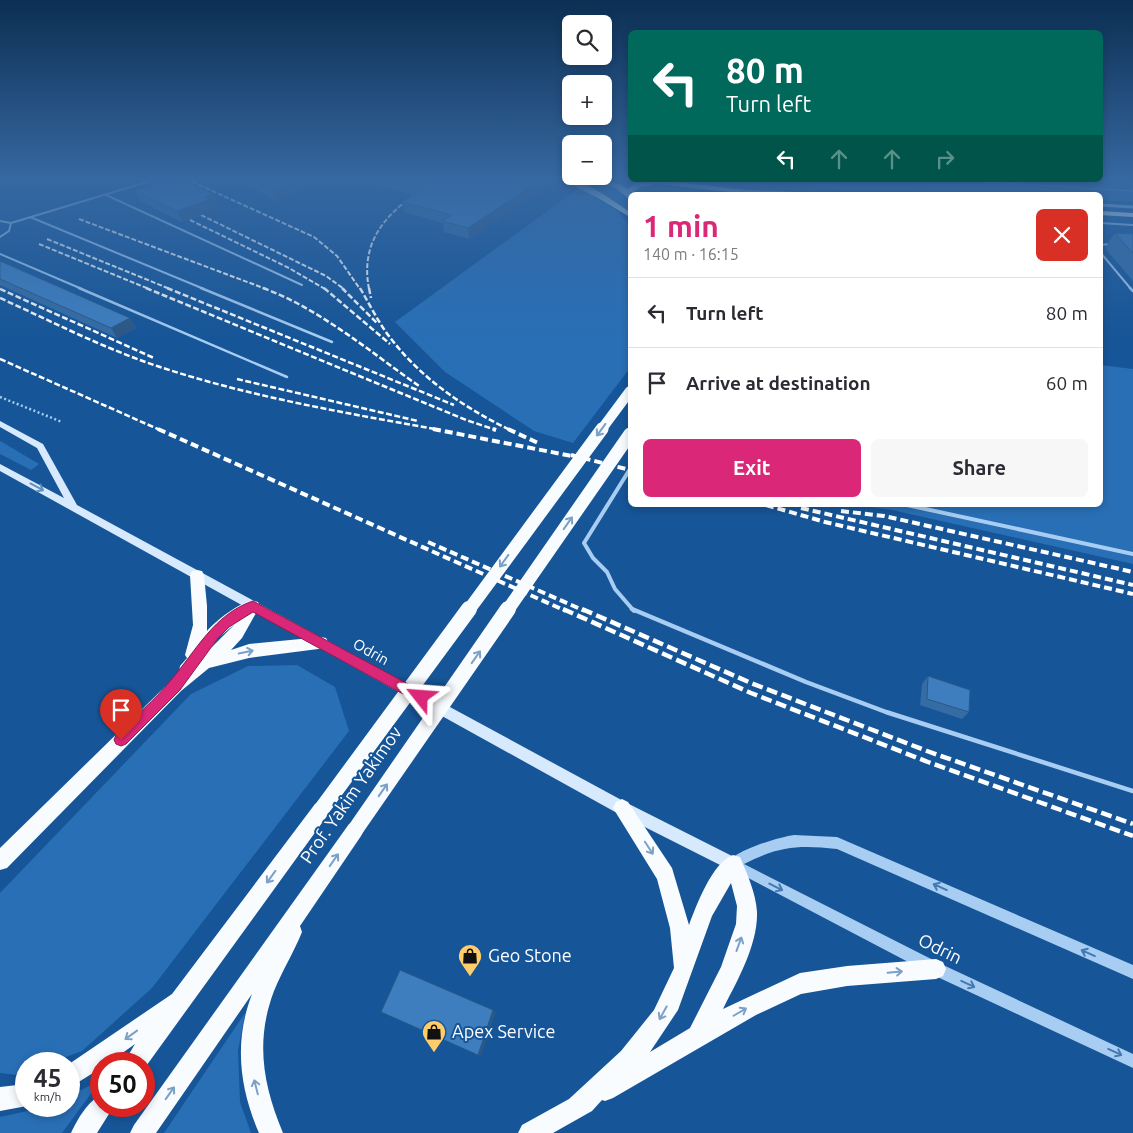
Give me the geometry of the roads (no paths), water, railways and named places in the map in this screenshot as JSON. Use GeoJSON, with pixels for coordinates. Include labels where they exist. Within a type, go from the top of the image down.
{"type":"FeatureCollection","features":[{"type":"Feature","properties":{"kind":"highway","name":"Prof. Yakim Yakimov"},"geometry":{"type":"LineString","coordinates":[[143,1052],[628,394]]}},
{"type":"Feature","properties":{"kind":"highway","name":"Prof. Yakim Yakimov"},"geometry":{"type":"LineString","coordinates":[[142,1133],[628,437]]}},
{"type":"Feature","properties":{"kind":"highway"},"geometry":{"type":"LineString","coordinates":[[194,668],[202,616],[197,575]]}},
{"type":"Feature","properties":{"kind":"highway"},"geometry":{"type":"LineString","coordinates":[[0,861],[175,686],[194,668],[237,634],[253,606]]}},
{"type":"Feature","properties":{"kind":"highway"},"geometry":{"type":"LineString","coordinates":[[194,668],[249,651],[321,643]]}},
{"type":"Feature","properties":{"kind":"highway"},"geometry":{"type":"LineString","coordinates":[[622,808],[665,875],[680,928],[683,969]]}},
{"type":"Feature","properties":{"kind":"highway"},"geometry":{"type":"LineString","coordinates":[[577,1107],[620,1070],[654,1031],[670,1001],[711,896],[721,878],[733,864],[744,892],[748,914],[742,938],[724,986],[698,1036]]}},
{"type":"Feature","properties":{"kind":"highway"},"geometry":{"type":"LineString","coordinates":[[271,1133],[263,1116],[253,1074],[253,1028],[271,974],[314,889]]}},
{"type":"Feature","properties":{"kind":"highway"},"geometry":{"type":"LineString","coordinates":[[530,1133],[748,1007],[800,984],[847,976],[936,969]]}},
{"type":"Feature","properties":{"kind":"highway"},"geometry":{"type":"LineString","coordinates":[[80,1069],[185,996]]}},
{"type":"Feature","properties":{"kind":"highway"},"geometry":{"type":"LineString","coordinates":[[0,1100],[15,1097]]}},
{"type":"Feature","properties":{"kind":"highway"},"geometry":{"type":"LineString","coordinates":[[83,1133],[95,1117]]}},
{"type":"Feature","properties":{"kind":"main road"},"geometry":{"type":"LineString","coordinates":[[0,424],[40,446],[74,507]]}},
{"type":"Feature","properties":{"kind":"main road","name":"Odrin"},"geometry":{"type":"LineString","coordinates":[[0,467],[622,808],[733,864]]}},
{"type":"Feature","properties":{"kind":"street"},"geometry":{"type":"LineString","coordinates":[[733,864],[784,840],[837,843],[1133,972]]}},
{"type":"Feature","properties":{"kind":"street","name":"Odrin"},"geometry":{"type":"LineString","coordinates":[[733,864],[936,969],[1133,1061]]}},
{"type":"Feature","properties":{"kind":"lane"},"geometry":{"type":"LineString","coordinates":[[61,231],[332,342]]}},
{"type":"Feature","properties":{"kind":"lane"},"geometry":{"type":"LineString","coordinates":[[184,231],[302,285]]}},
{"type":"Feature","properties":{"kind":"lane"},"geometry":{"type":"LineString","coordinates":[[1103,245],[1117,245]]}},
{"type":"Feature","properties":{"kind":"lane"},"geometry":{"type":"LineString","coordinates":[[0,254],[287,377]]}},
{"type":"Feature","properties":{"kind":"lane"},"geometry":{"type":"LineString","coordinates":[[1103,256],[1133,291]]}},
{"type":"Feature","properties":{"kind":"lane"},"geometry":{"type":"LineString","coordinates":[[628,472],[584,542],[593,558],[606,572],[615,589],[634,611],[806,682],[886,712],[1133,791]]}},
{"type":"Feature","properties":{"kind":"lane"},"geometry":{"type":"LineString","coordinates":[[916,507],[1133,554]]}},
{"type":"Feature","properties":{"kind":"railway"},"geometry":{"type":"LineString","coordinates":[[111,231],[266,289]]}},
{"type":"Feature","properties":{"kind":"railway"},"geometry":{"type":"LineString","coordinates":[[212,231],[289,268],[325,289]]}},
{"type":"Feature","properties":{"kind":"railway"},"geometry":{"type":"LineString","coordinates":[[234,231],[326,276],[344,289]]}},
{"type":"Feature","properties":{"kind":"railway"},"geometry":{"type":"LineString","coordinates":[[300,231],[314,237],[337,256],[360,289]]}},
{"type":"Feature","properties":{"kind":"railway"},"geometry":{"type":"LineString","coordinates":[[369,289],[367,269],[370,251],[379,231]]}},
{"type":"Feature","properties":{"kind":"railway"},"geometry":{"type":"LineString","coordinates":[[47,239],[170,289]]}},
{"type":"Feature","properties":{"kind":"railway"},"geometry":{"type":"LineString","coordinates":[[39,244],[149,289]]}},
{"type":"Feature","properties":{"kind":"railway"},"geometry":{"type":"LineString","coordinates":[[146,288],[466,420],[496,430]]}},
{"type":"Feature","properties":{"kind":"railway"},"geometry":{"type":"LineString","coordinates":[[167,288],[454,405]]}},
{"type":"Feature","properties":{"kind":"railway"},"geometry":{"type":"LineString","coordinates":[[263,288],[304,307],[324,319],[419,386]]}},
{"type":"Feature","properties":{"kind":"railway"},"geometry":{"type":"LineString","coordinates":[[324,288],[390,344]]}},
{"type":"Feature","properties":{"kind":"railway"},"geometry":{"type":"LineString","coordinates":[[342,288],[377,323]]}},
{"type":"Feature","properties":{"kind":"railway"},"geometry":{"type":"LineString","coordinates":[[360,288],[387,334],[417,368],[446,392],[509,430]]}},
{"type":"Feature","properties":{"kind":"railway"},"geometry":{"type":"LineString","coordinates":[[369,288],[371,298]]}},
{"type":"Feature","properties":{"kind":"railway"},"geometry":{"type":"LineString","coordinates":[[0,289],[154,358]]}},
{"type":"Feature","properties":{"kind":"railway"},"geometry":{"type":"LineString","coordinates":[[0,298],[119,352],[194,378],[264,396],[440,430]]}},
{"type":"Feature","properties":{"kind":"railway"},"geometry":{"type":"LineString","coordinates":[[0,359],[160,430]]}},
{"type":"Feature","properties":{"kind":"railway"},"geometry":{"type":"LineString","coordinates":[[237,379],[418,421]]}},
{"type":"Feature","properties":{"kind":"railway"},"geometry":{"type":"LineString","coordinates":[[158,429],[566,611]]}},
{"type":"Feature","properties":{"kind":"railway"},"geometry":{"type":"LineString","coordinates":[[433,429],[577,457]]}},
{"type":"Feature","properties":{"kind":"railway"},"geometry":{"type":"LineString","coordinates":[[509,430],[538,443]]}},
{"type":"Feature","properties":{"kind":"railway"},"geometry":{"type":"LineString","coordinates":[[571,455],[628,469]]}},
{"type":"Feature","properties":{"kind":"railway"},"geometry":{"type":"LineString","coordinates":[[773,507],[825,522],[1133,594]]}},
{"type":"Feature","properties":{"kind":"railway"},"geometry":{"type":"LineString","coordinates":[[801,508],[1133,585]]}},
{"type":"Feature","properties":{"kind":"railway"},"geometry":{"type":"LineString","coordinates":[[841,511],[884,516],[1133,572]]}},
{"type":"Feature","properties":{"kind":"railway"},"geometry":{"type":"LineString","coordinates":[[428,542],[585,611]]}},
{"type":"Feature","properties":{"kind":"railway"},"geometry":{"type":"LineString","coordinates":[[563,609],[751,693],[928,762],[1133,836]]}},
{"type":"Feature","properties":{"kind":"railway"},"geometry":{"type":"LineString","coordinates":[[582,609],[751,683],[927,751],[1133,824]]}},
{"type":"Feature","properties":{"kind":"place","name":"Geo Stone"},"geometry":{"type":"Point","coordinates":[470,977]}},
{"type":"Feature","properties":{"kind":"place","name":"Apex Service"},"geometry":{"type":"Point","coordinates":[434,1053]}}]}
